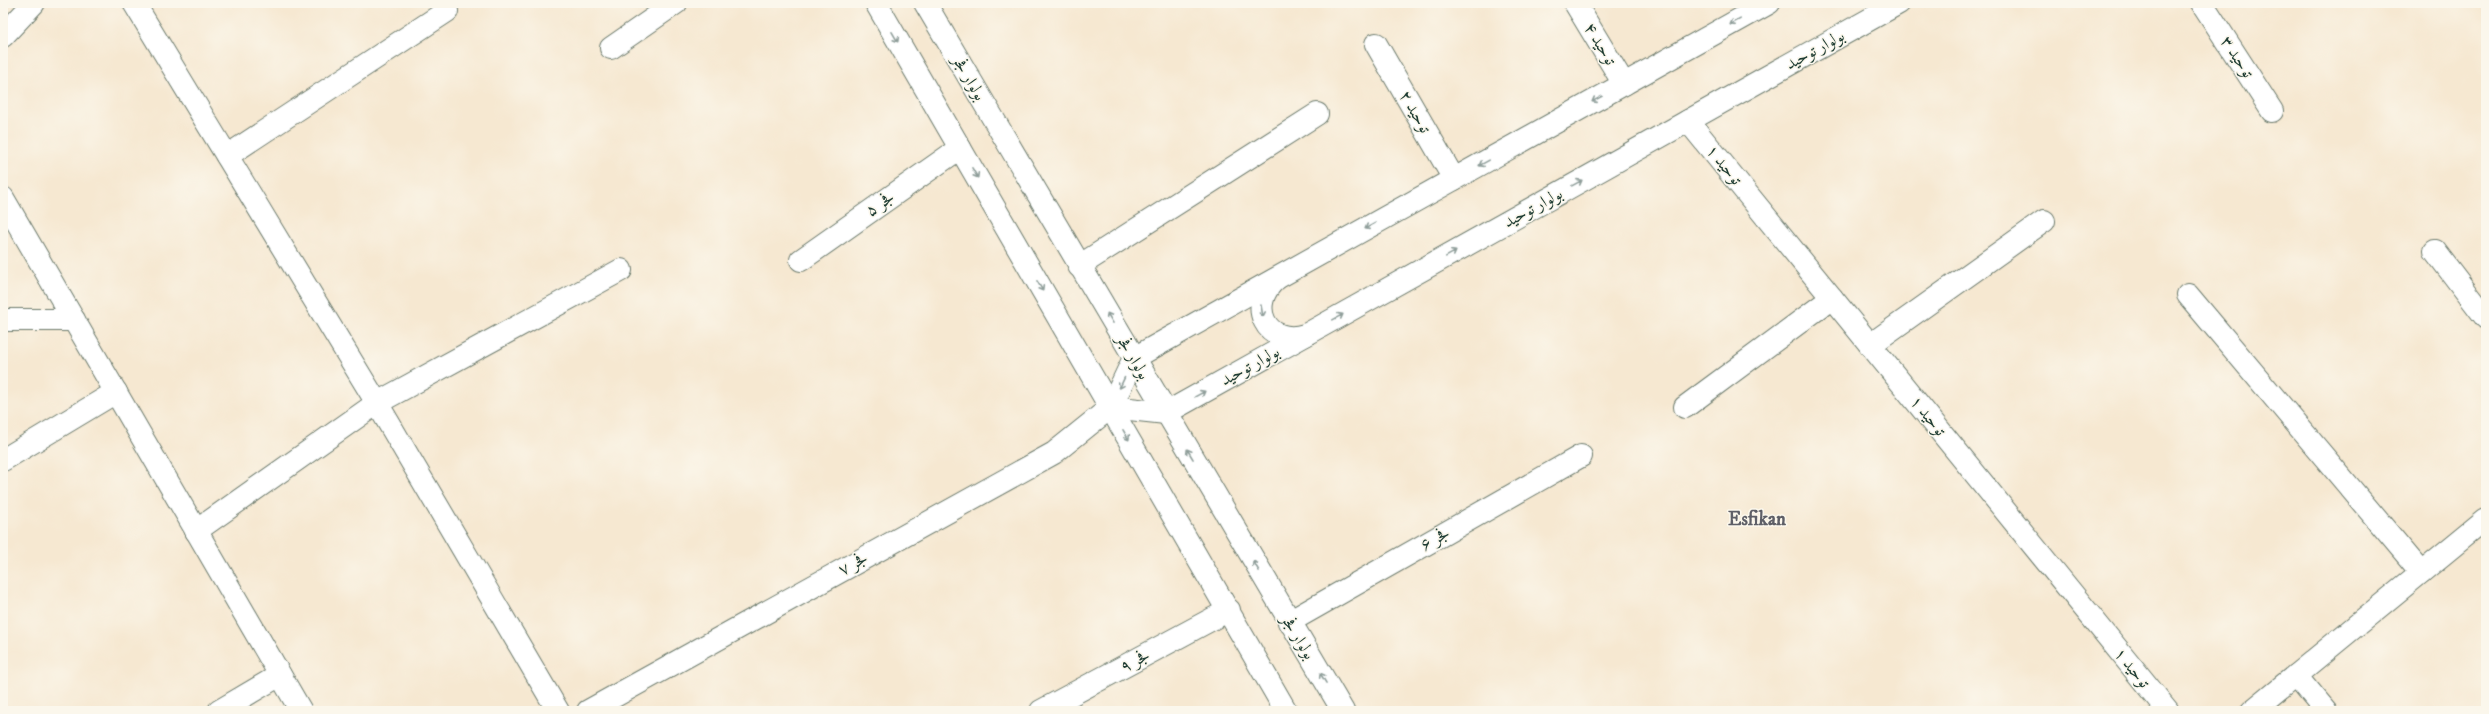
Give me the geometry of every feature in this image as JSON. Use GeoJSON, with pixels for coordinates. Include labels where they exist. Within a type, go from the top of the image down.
{"type":"FeatureCollection","features":[{"type":"Feature","properties":{"kind":"street"},"geometry":{"type":"LineString","coordinates":[[3,36],[34,3]]}},
{"type":"Feature","properties":{"kind":"street"},"geometry":{"type":"LineString","coordinates":[[134,3],[377,403],[558,711]]}},
{"type":"Feature","properties":{"kind":"street"},"geometry":{"type":"LineString","coordinates":[[611,48],[676,3]]}},
{"type":"Feature","properties":{"kind":"street"},"geometry":{"type":"LineString","coordinates":[[876,3],[1229,610],[1286,711]]}},
{"type":"Feature","properties":{"kind":"street","name":"بولوار فجر"},"geometry":{"type":"LineString","coordinates":[[925,3],[1289,622],[1343,711]]}},
{"type":"Feature","properties":{"kind":"street","name":"توحید ۴"},"geometry":{"type":"LineString","coordinates":[[1575,3],[1624,84]]}},
{"type":"Feature","properties":{"kind":"street"},"geometry":{"type":"LineString","coordinates":[[1110,407],[1134,358],[1769,3]]}},
{"type":"Feature","properties":{"kind":"street","name":"بولوار توحید"},"geometry":{"type":"LineString","coordinates":[[1166,413],[1899,3]]}},
{"type":"Feature","properties":{"kind":"street","name":"توحید ۳"},"geometry":{"type":"LineString","coordinates":[[2202,3],[2272,111]]}},
{"type":"Feature","properties":{"kind":"street"},"geometry":{"type":"LineString","coordinates":[[227,156],[447,11]]}},
{"type":"Feature","properties":{"kind":"street","name":"توحید ۲"},"geometry":{"type":"LineString","coordinates":[[1376,44],[1454,179]]}},
{"type":"Feature","properties":{"kind":"street"},"geometry":{"type":"LineString","coordinates":[[1080,266],[1317,114]]}},
{"type":"Feature","properties":{"kind":"street","name":"توحید ۱"},"geometry":{"type":"LineString","coordinates":[[1688,121],[2168,711]]}},
{"type":"Feature","properties":{"kind":"street","name":"فجر ۵"},"geometry":{"type":"LineString","coordinates":[[801,260],[960,148]]}},
{"type":"Feature","properties":{"kind":"street"},"geometry":{"type":"LineString","coordinates":[[3,198],[300,711]]}},
{"type":"Feature","properties":{"kind":"street"},"geometry":{"type":"LineString","coordinates":[[1870,345],[2044,221]]}},
{"type":"Feature","properties":{"kind":"street"},"geometry":{"type":"LineString","coordinates":[[2435,251],[2486,318]]}},
{"type":"Feature","properties":{"kind":"street"},"geometry":{"type":"LineString","coordinates":[[196,531],[377,403],[621,270]]}},
{"type":"Feature","properties":{"kind":"street"},"geometry":{"type":"LineString","coordinates":[[1277,278],[1267,286],[1262,298],[1261,310],[1265,322],[1272,331],[1283,337],[1296,338],[1308,334]]}},
{"type":"Feature","properties":{"kind":"street"},"geometry":{"type":"LineString","coordinates":[[2188,295],[2422,572]]}},
{"type":"Feature","properties":{"kind":"street"},"geometry":{"type":"LineString","coordinates":[[1685,407],[1832,298]]}},
{"type":"Feature","properties":{"kind":"street"},"geometry":{"type":"LineString","coordinates":[[3,320],[74,320]]}},
{"type":"Feature","properties":{"kind":"street"},"geometry":{"type":"LineString","coordinates":[[3,460],[116,392]]}},
{"type":"Feature","properties":{"kind":"street"},"geometry":{"type":"LineString","coordinates":[[1110,407],[1166,413]]}},
{"type":"Feature","properties":{"kind":"street","name":"فجر ۷"},"geometry":{"type":"LineString","coordinates":[[588,711],[1054,453],[1110,407]]}},
{"type":"Feature","properties":{"kind":"street","name":"فجر ۶"},"geometry":{"type":"LineString","coordinates":[[1289,622],[1582,456]]}},
{"type":"Feature","properties":{"kind":"street"},"geometry":{"type":"LineString","coordinates":[[2252,711],[2486,519]]}},
{"type":"Feature","properties":{"kind":"street","name":"فجر ۹"},"geometry":{"type":"LineString","coordinates":[[1041,711],[1229,610]]}},
{"type":"Feature","properties":{"kind":"street"},"geometry":{"type":"LineString","coordinates":[[219,711],[280,675]]}},
{"type":"Feature","properties":{"kind":"street"},"geometry":{"type":"LineString","coordinates":[[2296,675],[2326,711]]}},
{"type":"Feature","properties":{"kind":"district","name":"Esfikan"},"geometry":{"type":"Point","coordinates":[1757,519]}}]}
